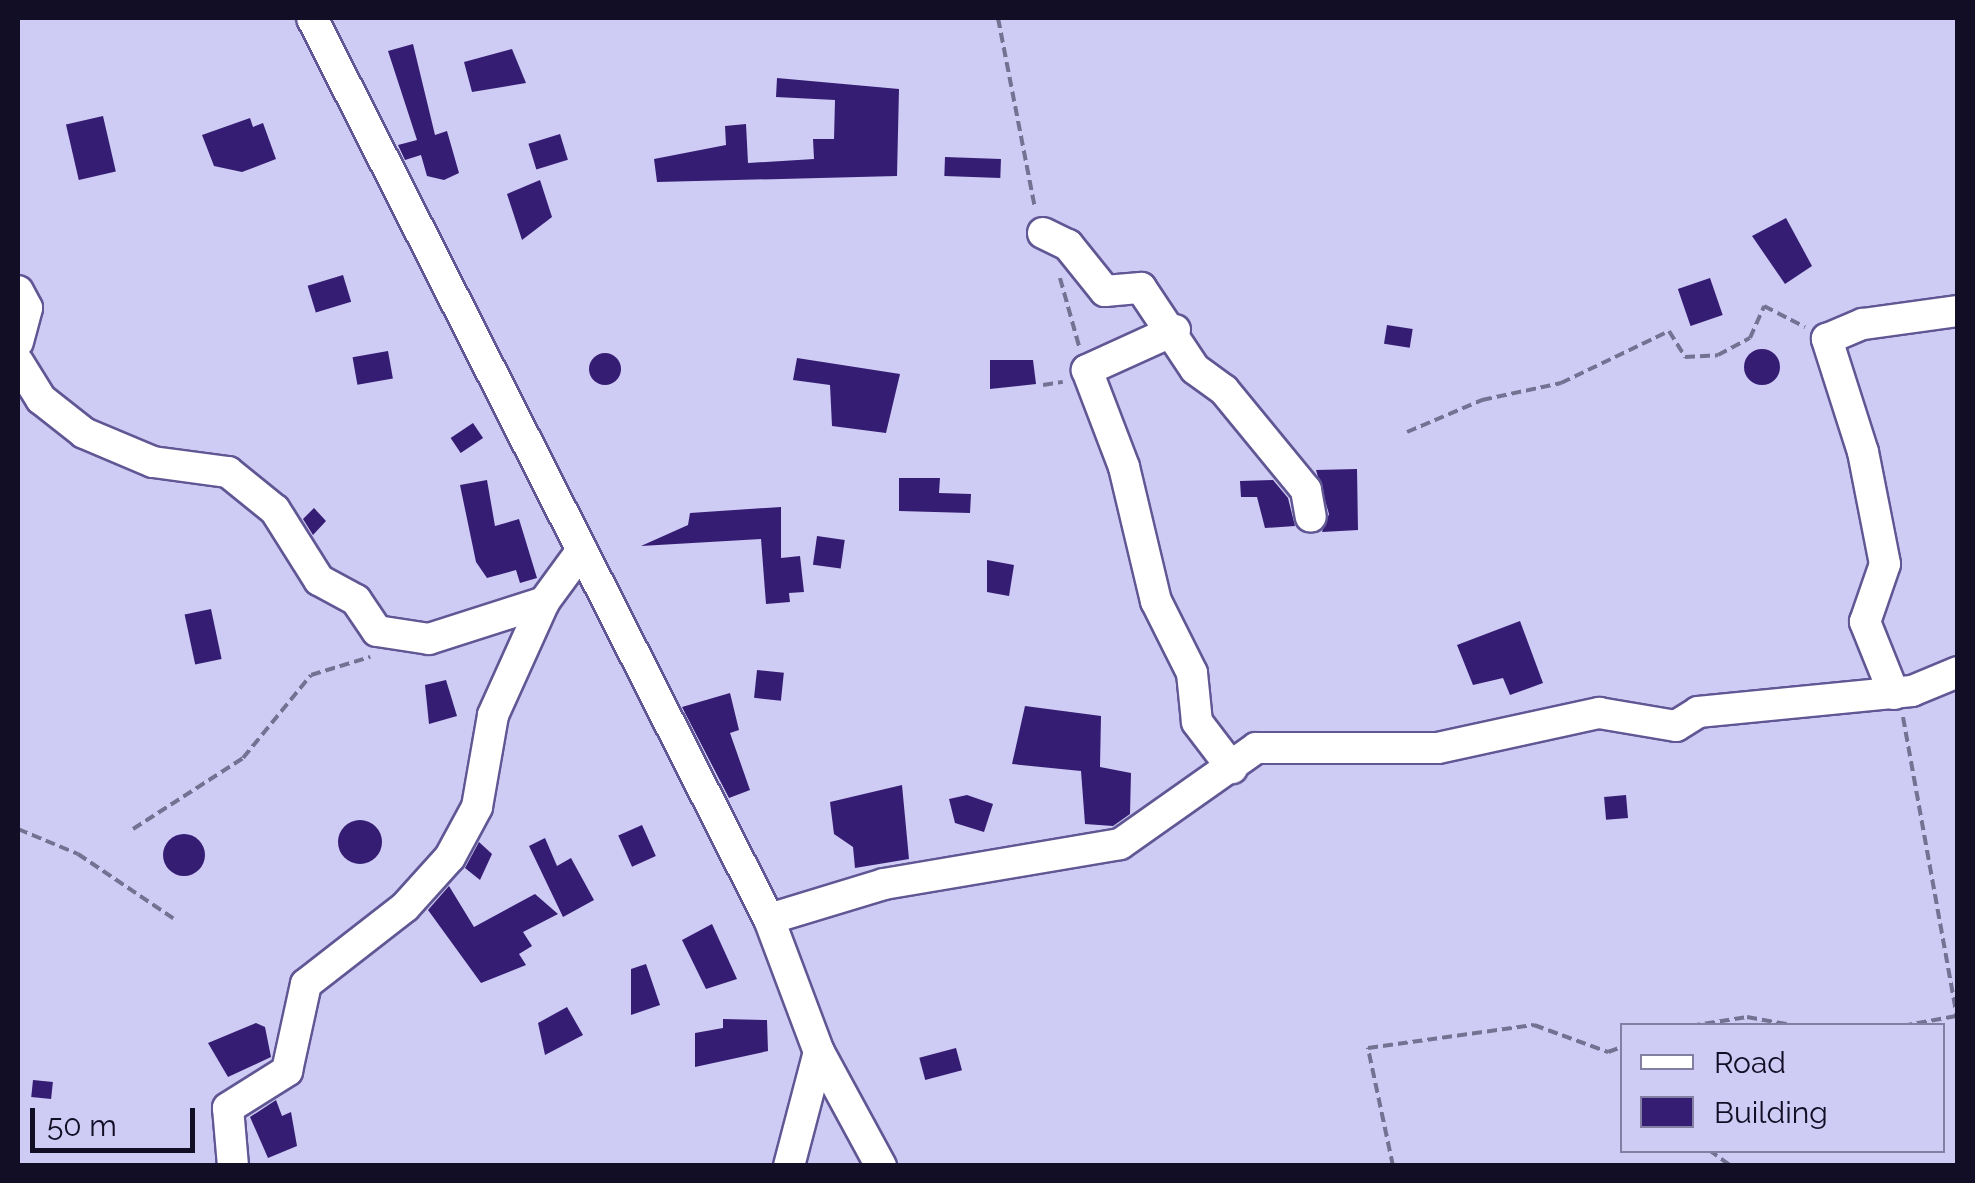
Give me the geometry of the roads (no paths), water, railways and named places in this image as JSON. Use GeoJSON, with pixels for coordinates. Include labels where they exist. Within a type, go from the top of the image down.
{"type":"FeatureCollection","features":[{"type":"Feature","properties":{"kind":"street"},"geometry":{"type":"LineString","coordinates":[[312,18],[769,920],[819,1052],[881,1166]]}},
{"type":"Feature","properties":{"kind":"street"},"geometry":{"type":"LineString","coordinates":[[1043,233],[1068,245],[1105,291],[1141,288],[1175,330],[1195,369],[1224,390],[1306,490],[1311,518]]}},
{"type":"Feature","properties":{"kind":"street"},"geometry":{"type":"LineString","coordinates":[[18,291],[27,308],[18,342]]}},
{"type":"Feature","properties":{"kind":"street"},"geometry":{"type":"LineString","coordinates":[[1894,694],[1865,622],[1885,564],[1827,339],[1864,324],[1958,311]]}},
{"type":"Feature","properties":{"kind":"street"},"geometry":{"type":"LineString","coordinates":[[1175,330],[1087,370],[1118,447],[1156,601],[1192,672],[1197,722],[1232,768]]}},
{"type":"Feature","properties":{"kind":"street"},"geometry":{"type":"LineString","coordinates":[[18,362],[41,398],[84,432],[153,462],[228,472],[275,510],[319,580],[356,600],[377,631],[429,639],[544,602]]}},
{"type":"Feature","properties":{"kind":"street"},"geometry":{"type":"LineString","coordinates":[[234,1166],[228,1108],[288,1071],[306,984],[404,908],[450,857],[477,807],[493,715],[544,602],[582,550]]}},
{"type":"Feature","properties":{"kind":"street"},"geometry":{"type":"LineString","coordinates":[[769,920],[884,884],[1106,848],[1232,768],[1256,748],[1438,748],[1600,713],[1676,726],[1698,712],[1894,694],[1958,672]]}},
{"type":"Feature","properties":{"kind":"street"},"geometry":{"type":"LineString","coordinates":[[789,1166],[819,1052]]}}]}
